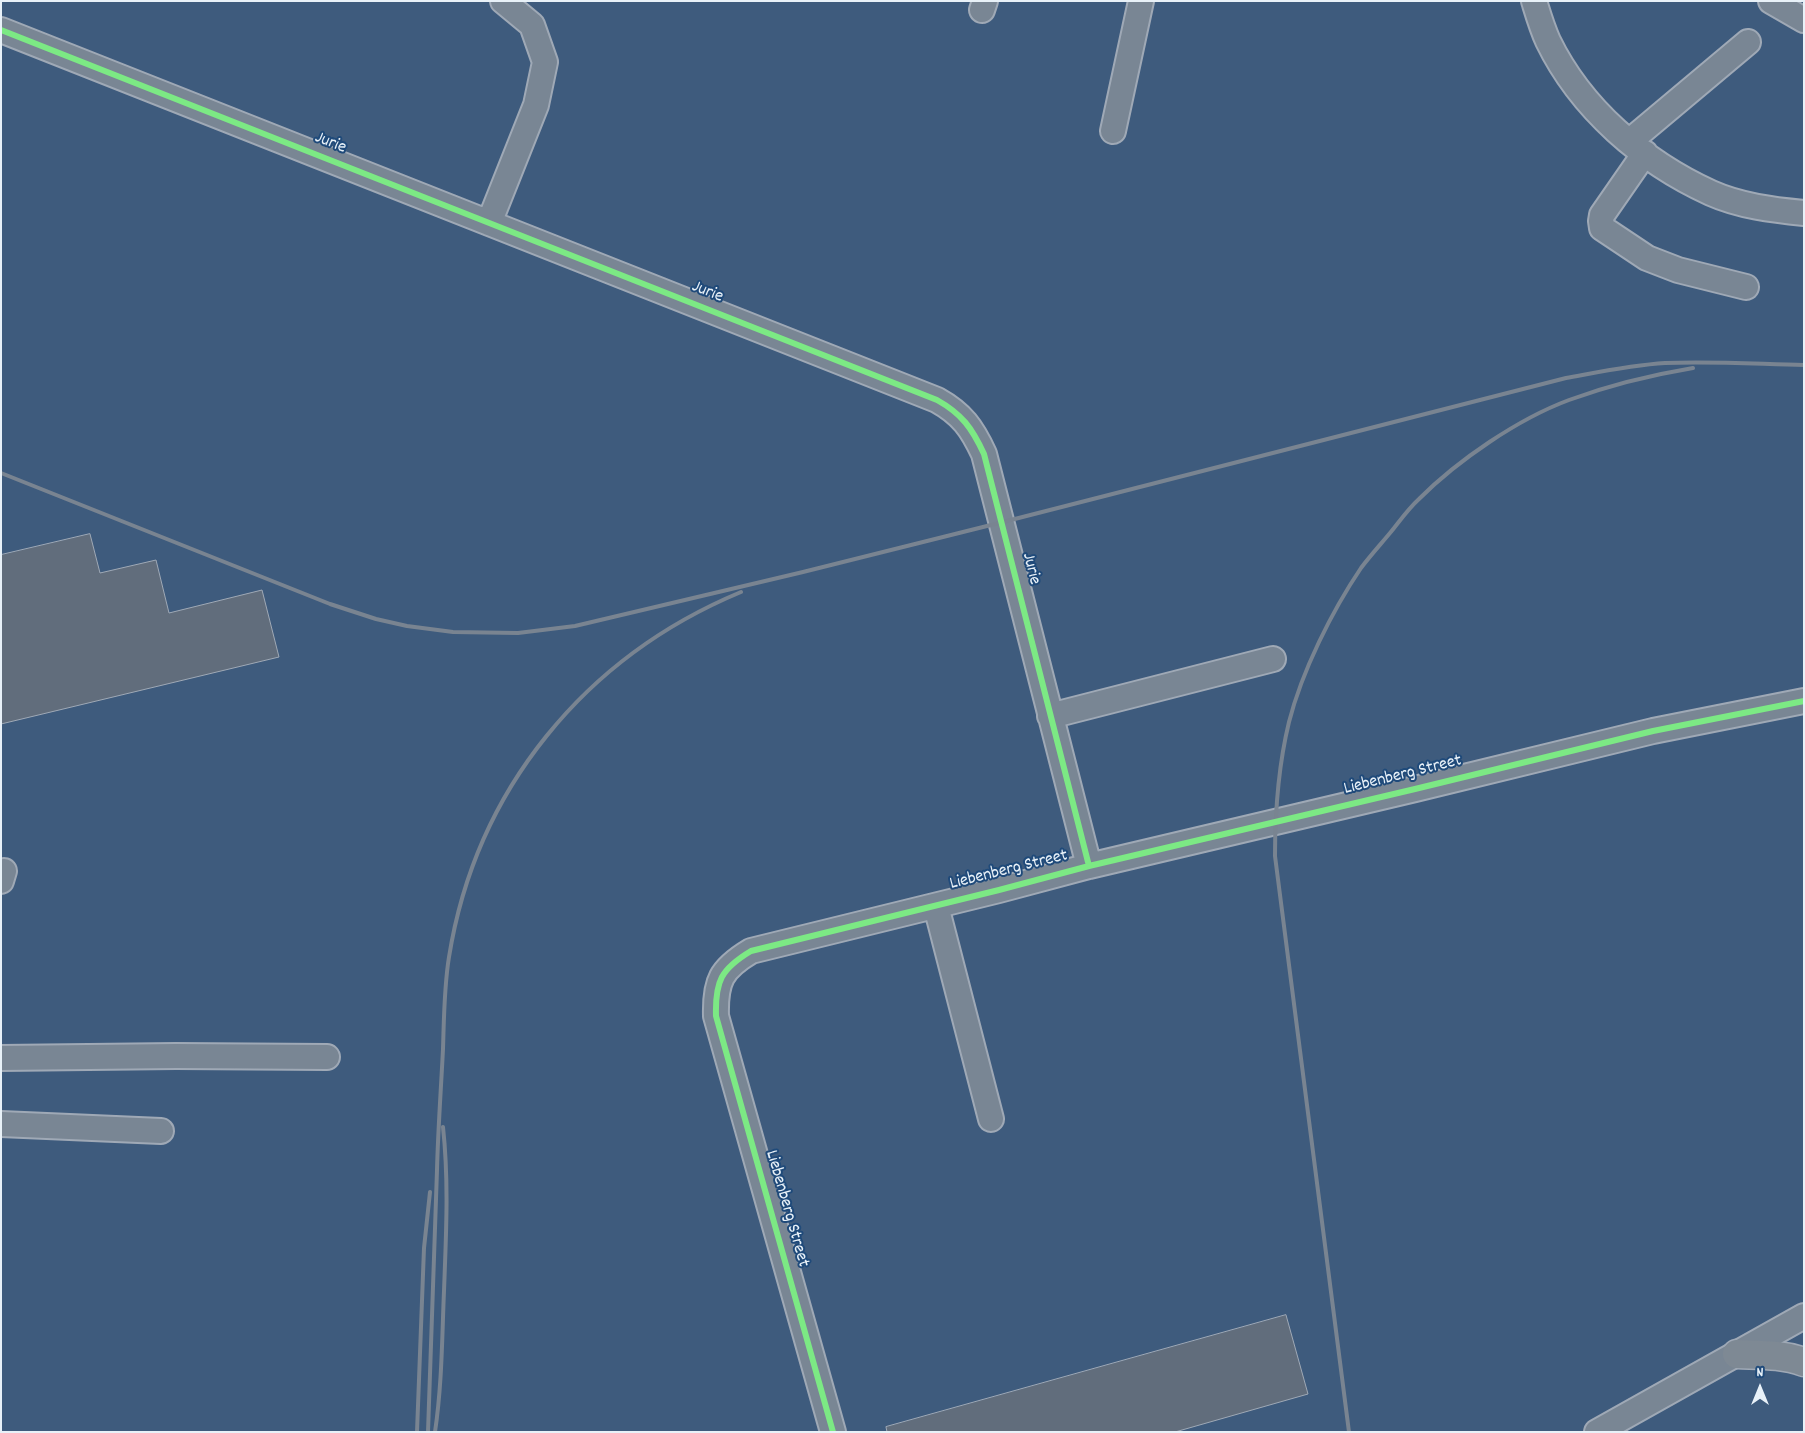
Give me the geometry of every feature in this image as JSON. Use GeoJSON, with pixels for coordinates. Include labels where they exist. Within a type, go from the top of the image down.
{"type":"FeatureCollection","features":[{"type":"Feature","properties":{"kind":"main road"},"geometry":{"type":"LineString","coordinates":[[1737,1354],[1774,1355],[1804,1362]]}},
{"type":"Feature","properties":{"kind":"street"},"geometry":{"type":"LineString","coordinates":[[488,223],[536,105],[545,62],[532,25],[503,1]]}},
{"type":"Feature","properties":{"kind":"street"},"geometry":{"type":"LineString","coordinates":[[1113,131],[1141,1]]}},
{"type":"Feature","properties":{"kind":"street"},"geometry":{"type":"LineString","coordinates":[[1534,1],[1547,40],[1568,76],[1592,107],[1611,126],[1637,147],[1662,166],[1712,194],[1772,210],[1804,213]]}},
{"type":"Feature","properties":{"kind":"street"},"geometry":{"type":"LineString","coordinates":[[1771,1],[1804,20]]}},
{"type":"Feature","properties":{"kind":"street","name":"Jurie"},"geometry":{"type":"LineString","coordinates":[[1,30],[937,400],[951,408],[966,421],[976,436],[984,454],[1003,522],[1089,866]]}},
{"type":"Feature","properties":{"kind":"street"},"geometry":{"type":"LineString","coordinates":[[1746,287],[1678,270],[1647,258],[1602,228],[1601,222],[1602,214],[1637,147],[1748,42]]}},
{"type":"Feature","properties":{"kind":"street"},"geometry":{"type":"LineString","coordinates":[[1050,716],[1273,659]]}},
{"type":"Feature","properties":{"kind":"street","name":"Liebenberg Street"},"geometry":{"type":"LineString","coordinates":[[832,1432],[716,1016],[716,996],[723,974],[736,960],[751,951],[1089,866],[1653,731],[1804,701]]}},
{"type":"Feature","properties":{"kind":"street"},"geometry":{"type":"LineString","coordinates":[[936,906],[991,1119]]}},
{"type":"Feature","properties":{"kind":"street"},"geometry":{"type":"LineString","coordinates":[[1,1058],[327,1057]]}},
{"type":"Feature","properties":{"kind":"street"},"geometry":{"type":"LineString","coordinates":[[1,1124],[161,1131]]}},
{"type":"Feature","properties":{"kind":"street"},"geometry":{"type":"LineString","coordinates":[[1596,1432],[1804,1316]]}},
{"type":"Feature","properties":{"kind":"shaded area"},"geometry":{"type":"Polygon","coordinates":[[[1,1],[1804,1],[1804,1432],[1,1432],[1,1]]]}},
{"type":"Feature","properties":{"kind":"building"},"geometry":{"type":"Polygon","coordinates":[[[90,534],[100,573],[156,560],[169,613],[262,590],[279,657],[1,724],[1,555],[90,534]]]}},
{"type":"Feature","properties":{"kind":"building"},"geometry":{"type":"Polygon","coordinates":[[[1286,1315],[1308,1394],[1175,1432],[887,1432],[886,1427],[1286,1315]]]}},
{"type":"Feature","properties":{"kind":"railway"},"geometry":{"type":"LineString","coordinates":[[1,473],[330,604],[376,619],[407,626],[453,632],[518,633],[575,626],[803,572],[1566,378],[1628,367],[1665,363],[1717,362],[1804,365]]}},
{"type":"Feature","properties":{"kind":"railway"},"geometry":{"type":"LineString","coordinates":[[1349,1432],[1275,856],[1280,771],[1289,722],[1295,703],[1319,642],[1350,585],[1361,568],[1411,507],[1435,484],[1470,456],[1509,429],[1550,408],[1615,385],[1693,368]]}},
{"type":"Feature","properties":{"kind":"railway"},"geometry":{"type":"LineString","coordinates":[[428,1432],[437,1155],[446,980],[449,957],[463,896],[484,838],[512,785],[547,736],[587,692],[633,653],[685,619],[741,592]]}},
{"type":"Feature","properties":{"kind":"railway"},"geometry":{"type":"LineString","coordinates":[[435,1432],[441,1362],[446,1229],[446,1168],[443,1127]]}},
{"type":"Feature","properties":{"kind":"railway"},"geometry":{"type":"LineString","coordinates":[[417,1432],[424,1248],[430,1192]]}},
{"type":"Feature","properties":{"kind":"cycle path"},"geometry":{"type":"LineString","coordinates":[[1,30],[946,405],[965,422],[984,454],[1089,866]]}},
{"type":"Feature","properties":{"kind":"cycle path"},"geometry":{"type":"LineString","coordinates":[[833,1432],[716,1016],[719,985],[726,970],[733,964],[751,951],[1089,866],[1653,731],[1804,701]]}}]}
